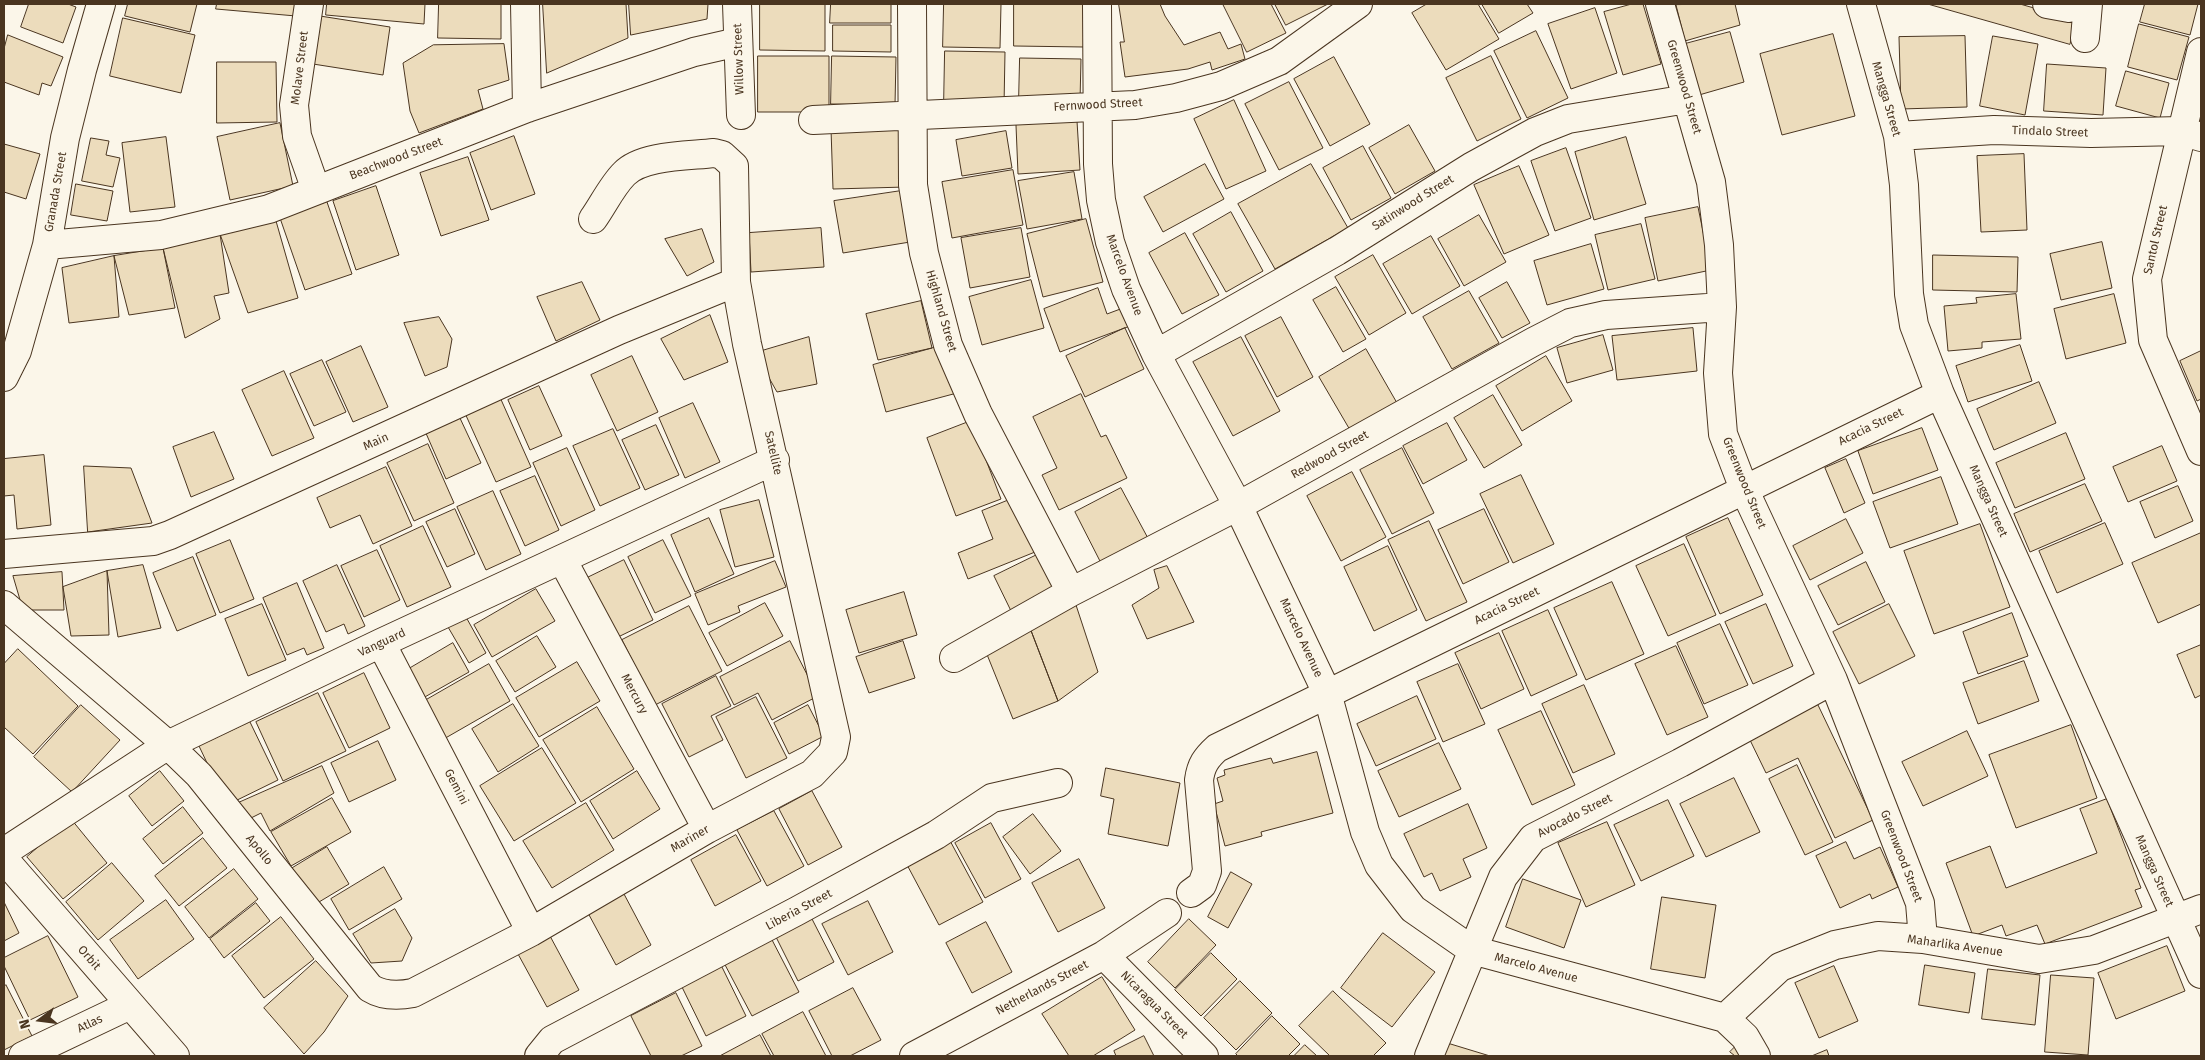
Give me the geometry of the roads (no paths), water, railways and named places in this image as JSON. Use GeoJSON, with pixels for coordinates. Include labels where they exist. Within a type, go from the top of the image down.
{"type":"FeatureCollection","features":[{"type":"Feature","properties":{"kind":"street","name":"Granada Street"},"geometry":{"type":"LineString","coordinates":[[4,377],[17,352],[47,245],[65,138],[82,70],[102,4]]}},
{"type":"Feature","properties":{"kind":"street","name":"Molave Street"},"geometry":{"type":"LineString","coordinates":[[309,4],[294,105],[297,136],[316,190]]}},
{"type":"Feature","properties":{"kind":"street"},"geometry":{"type":"LineString","coordinates":[[525,4],[527,108]]}},
{"type":"Feature","properties":{"kind":"street","name":"Willow Street"},"geometry":{"type":"LineString","coordinates":[[737,4],[741,115]]}},
{"type":"Feature","properties":{"kind":"street","name":"Highland Street"},"geometry":{"type":"LineString","coordinates":[[912,4],[911,115],[913,185],[924,253],[948,345],[978,414],[1072,592]]}},
{"type":"Feature","properties":{"kind":"street","name":"Marcelo Avenue"},"geometry":{"type":"LineString","coordinates":[[1097,4],[1097,106],[1100,191],[1110,242],[1126,289],[1156,354],[1238,506],[1327,693],[1365,832],[1379,865],[1413,909],[1472,950],[1724,1018],[1745,1037],[1756,1056]]}},
{"type":"Feature","properties":{"kind":"street","name":"Greenwood Street"},"geometry":{"type":"LineString","coordinates":[[1660,4],[1711,182],[1719,245],[1722,307],[1718,373],[1723,434],[1744,489],[1832,680],[1920,903],[1923,939]]}},
{"type":"Feature","properties":{"kind":"street","name":"Mangga Street"},"geometry":{"type":"LineString","coordinates":[[1861,4],[1898,136],[1904,185],[1914,325],[1940,394],[2201,974]]}},
{"type":"Feature","properties":{"kind":"street"},"geometry":{"type":"LineString","coordinates":[[2047,4],[2069,8],[2078,4]]}},
{"type":"Feature","properties":{"kind":"street"},"geometry":{"type":"LineString","coordinates":[[2085,38],[2088,4]]}},
{"type":"Feature","properties":{"kind":"street","name":"Fernwood Street"},"geometry":{"type":"LineString","coordinates":[[812,120],[1135,104],[1176,98],[1221,86],[1279,61],[1352,5]]}},
{"type":"Feature","properties":{"kind":"street","name":"Beachwood Street"},"geometry":{"type":"LineString","coordinates":[[47,245],[161,235],[269,208],[527,108],[694,52],[738,42]]}},
{"type":"Feature","properties":{"kind":"street","name":"Santol Street"},"geometry":{"type":"LineString","coordinates":[[2201,52],[2191,134],[2147,279],[2153,340],[2201,451]]}},
{"type":"Feature","properties":{"kind":"street","name":"Satinwood Street"},"geometry":{"type":"LineString","coordinates":[[1156,354],[1337,251],[1471,167],[1535,132],[1568,119],[1687,99]]}},
{"type":"Feature","properties":{"kind":"street","name":"Tindalo Street"},"geometry":{"type":"LineString","coordinates":[[1898,136],[1994,130],[2191,134]]}},
{"type":"Feature","properties":{"kind":"street","name":"Satellite"},"geometry":{"type":"LineString","coordinates":[[593,219],[624,173],[638,165],[657,159],[714,153],[722,155],[734,166],[736,282],[747,344],[775,460],[836,737]]}},
{"type":"Feature","properties":{"kind":"street","name":"Main"},"geometry":{"type":"LineString","coordinates":[[4,554],[153,541],[170,536],[619,330],[736,282]]}},
{"type":"Feature","properties":{"kind":"street","name":"Redwood Street"},"geometry":{"type":"LineString","coordinates":[[954,658],[1072,592],[1238,506],[1532,342],[1570,323],[1606,315],[1722,307]]}},
{"type":"Feature","properties":{"kind":"street","name":"Acacia Street"},"geometry":{"type":"LineString","coordinates":[[1191,894],[1202,885],[1207,871],[1198,780],[1201,767],[1208,756],[1217,748],[1940,394]]}},
{"type":"Feature","properties":{"kind":"street","name":"Vanguard"},"geometry":{"type":"LineString","coordinates":[[4,852],[168,745],[381,643],[775,460]]}},
{"type":"Feature","properties":{"kind":"street","name":"Mercury"},"geometry":{"type":"LineString","coordinates":[[562,559],[707,829]]}},
{"type":"Feature","properties":{"kind":"street","name":"Apollo"},"geometry":{"type":"LineString","coordinates":[[4,605],[168,745],[198,776],[370,988],[379,993],[403,995],[413,993],[531,932]]}},
{"type":"Feature","properties":{"kind":"street","name":"Gemini"},"geometry":{"type":"LineString","coordinates":[[381,643],[531,932]]}},
{"type":"Feature","properties":{"kind":"street","name":"Avocado Street"},"geometry":{"type":"LineString","coordinates":[[1429,1056],[1503,877],[1533,838],[1680,763],[1832,680]]}},
{"type":"Feature","properties":{"kind":"street","name":"Mariner"},"geometry":{"type":"LineString","coordinates":[[531,932],[707,829],[812,774],[833,752],[836,737]]}},
{"type":"Feature","properties":{"kind":"street","name":"Liberia Street"},"geometry":{"type":"LineString","coordinates":[[541,1052],[552,1040],[797,911],[918,844],[992,798],[1058,783]]}},
{"type":"Feature","properties":{"kind":"street","name":"Orbit"},"geometry":{"type":"LineString","coordinates":[[4,859],[175,1056]]}},
{"type":"Feature","properties":{"kind":"street","name":"Maharlika Avenue"},"geometry":{"type":"LineString","coordinates":[[1724,1018],[1780,967],[1835,945],[1878,936],[1923,939],[2039,959],[2094,950],[2201,909]]}},
{"type":"Feature","properties":{"kind":"street","name":"Netherlands Street"},"geometry":{"type":"LineString","coordinates":[[914,1056],[1104,954],[1167,913]]}},
{"type":"Feature","properties":{"kind":"street","name":"Nicaragua Street"},"geometry":{"type":"LineString","coordinates":[[1104,954],[1204,1056]]}},
{"type":"Feature","properties":{"kind":"street","name":"Atlas"},"geometry":{"type":"LineString","coordinates":[[23,1056],[130,1005]]}}]}
